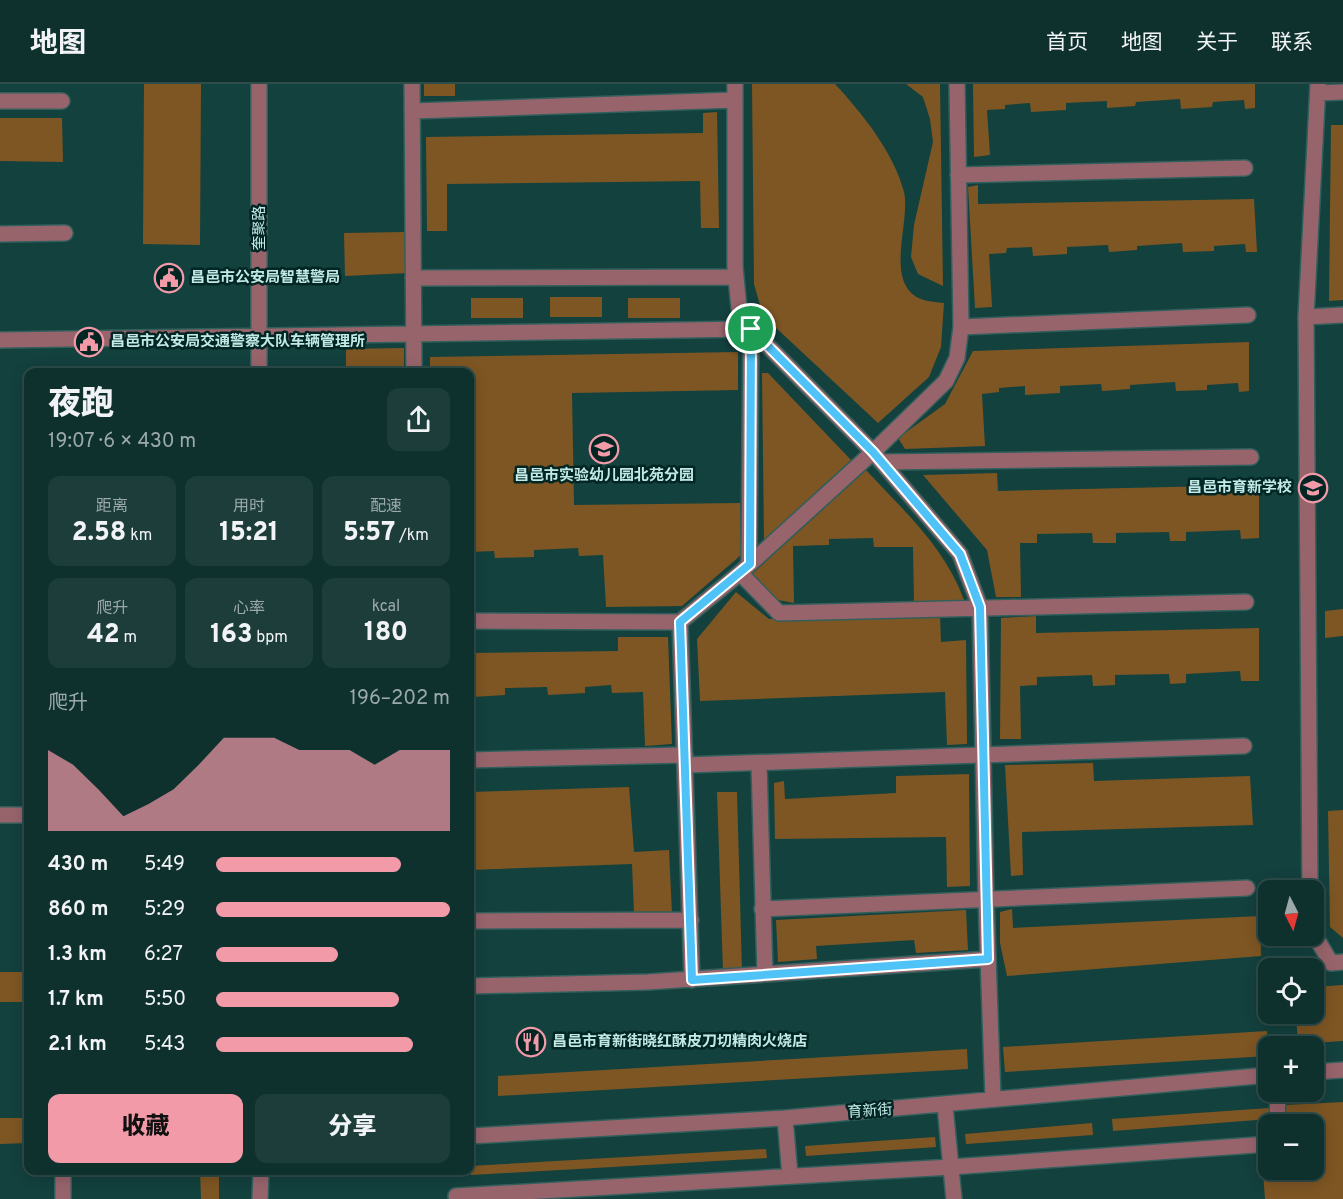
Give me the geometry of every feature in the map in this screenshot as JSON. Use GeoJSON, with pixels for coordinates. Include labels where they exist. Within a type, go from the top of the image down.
{"type":"FeatureCollection","features":[{"type":"Feature","properties":{"kind":"street","name":"奎聚路"},"geometry":{"type":"LineString","coordinates":[[259,84],[259,368]]}},
{"type":"Feature","properties":{"kind":"street"},"geometry":{"type":"LineString","coordinates":[[412,84],[414,368]]}},
{"type":"Feature","properties":{"kind":"street"},"geometry":{"type":"LineString","coordinates":[[474,621],[680,622],[878,457],[946,381],[957,358],[961,327],[957,84]]}},
{"type":"Feature","properties":{"kind":"street"},"geometry":{"type":"LineString","coordinates":[[1311,880],[1306,317],[1318,89],[1343,92]]}},
{"type":"Feature","properties":{"kind":"street"},"geometry":{"type":"LineString","coordinates":[[412,111],[735,92],[736,277],[739,308],[751,329],[878,457],[960,554],[980,607],[993,1099]]}},
{"type":"Feature","properties":{"kind":"street"},"geometry":{"type":"LineString","coordinates":[[0,101],[62,101]]}},
{"type":"Feature","properties":{"kind":"street"},"geometry":{"type":"LineString","coordinates":[[958,175],[1245,168]]}},
{"type":"Feature","properties":{"kind":"street"},"geometry":{"type":"LineString","coordinates":[[0,234],[65,233]]}},
{"type":"Feature","properties":{"kind":"street"},"geometry":{"type":"LineString","coordinates":[[413,278],[736,277]]}},
{"type":"Feature","properties":{"kind":"street"},"geometry":{"type":"LineString","coordinates":[[961,327],[1248,315]]}},
{"type":"Feature","properties":{"kind":"street"},"geometry":{"type":"LineString","coordinates":[[1306,317],[1343,315]]}},
{"type":"Feature","properties":{"kind":"street"},"geometry":{"type":"LineString","coordinates":[[0,340],[751,329]]}},
{"type":"Feature","properties":{"kind":"street"},"geometry":{"type":"LineString","coordinates":[[751,329],[745,569],[780,613],[1246,602]]}},
{"type":"Feature","properties":{"kind":"street"},"geometry":{"type":"LineString","coordinates":[[878,457],[1251,457]]}},
{"type":"Feature","properties":{"kind":"street"},"geometry":{"type":"LineString","coordinates":[[680,622],[692,980]]}},
{"type":"Feature","properties":{"kind":"street"},"geometry":{"type":"LineString","coordinates":[[474,760],[685,760],[759,764],[1244,746]]}},
{"type":"Feature","properties":{"kind":"street"},"geometry":{"type":"LineString","coordinates":[[759,764],[765,974]]}},
{"type":"Feature","properties":{"kind":"street"},"geometry":{"type":"LineString","coordinates":[[0,815],[24,815]]}},
{"type":"Feature","properties":{"kind":"street"},"geometry":{"type":"LineString","coordinates":[[762,909],[1247,888]]}},
{"type":"Feature","properties":{"kind":"street"},"geometry":{"type":"LineString","coordinates":[[474,921],[691,920]]}},
{"type":"Feature","properties":{"kind":"street"},"geometry":{"type":"LineString","coordinates":[[1321,946],[1331,963],[1343,962]]}},
{"type":"Feature","properties":{"kind":"street"},"geometry":{"type":"LineString","coordinates":[[474,986],[692,980],[988,959]]}},
{"type":"Feature","properties":{"kind":"street"},"geometry":{"type":"LineString","coordinates":[[1324,1071],[1343,1070]]}},
{"type":"Feature","properties":{"kind":"street","name":"育新街"},"geometry":{"type":"LineString","coordinates":[[474,1136],[785,1118],[945,1106],[993,1099],[1258,1077]]}},
{"type":"Feature","properties":{"kind":"street"},"geometry":{"type":"LineString","coordinates":[[945,1106],[954,1199]]}},
{"type":"Feature","properties":{"kind":"street"},"geometry":{"type":"LineString","coordinates":[[785,1118],[790,1176]]}},
{"type":"Feature","properties":{"kind":"street"},"geometry":{"type":"LineString","coordinates":[[456,1196],[951,1167],[1258,1144]]}},
{"type":"Feature","properties":{"kind":"street"},"geometry":{"type":"LineString","coordinates":[[63,1175],[63,1199]]}},
{"type":"Feature","properties":{"kind":"street"},"geometry":{"type":"LineString","coordinates":[[260,1199],[261,1175]]}},
{"type":"Feature","properties":{"kind":"shaded area"},"geometry":{"type":"Polygon","coordinates":[[[144,84],[201,84],[200,245],[143,244],[144,84]]]}},
{"type":"Feature","properties":{"kind":"shaded area"},"geometry":{"type":"Polygon","coordinates":[[[424,84],[455,84],[455,96],[424,96],[424,84]]]}},
{"type":"Feature","properties":{"kind":"shaded area"},"geometry":{"type":"Polygon","coordinates":[[[752,84],[835,84],[876,134],[899,177],[905,205],[901,251],[903,280],[910,291],[921,299],[944,303],[941,347],[929,377],[878,423],[774,326],[760,305],[754,284],[752,84]]]}},
{"type":"Feature","properties":{"kind":"shaded area"},"geometry":{"type":"Polygon","coordinates":[[[906,84],[940,84],[943,286],[918,274],[911,257],[914,225],[933,142],[930,119],[923,97],[906,84]]]}},
{"type":"Feature","properties":{"kind":"shaded area"},"geometry":{"type":"Polygon","coordinates":[[[973,84],[1255,84],[1255,108],[1245,109],[1244,100],[1213,102],[1212,107],[1181,109],[1180,99],[1136,102],[1135,106],[1107,108],[1107,101],[1066,103],[1066,110],[1031,112],[1030,103],[1005,105],[1005,109],[987,110],[990,155],[974,157],[973,84]]]}},
{"type":"Feature","properties":{"kind":"shaded area"},"geometry":{"type":"Polygon","coordinates":[[[717,112],[719,228],[701,228],[700,181],[447,184],[447,231],[427,231],[426,137],[703,133],[703,113],[717,112]]]}},
{"type":"Feature","properties":{"kind":"shaded area"},"geometry":{"type":"Polygon","coordinates":[[[0,118],[62,118],[63,162],[0,161],[0,118]]]}},
{"type":"Feature","properties":{"kind":"shaded area"},"geometry":{"type":"Polygon","coordinates":[[[1331,125],[1343,125],[1343,300],[1329,301],[1331,125]]]}},
{"type":"Feature","properties":{"kind":"shaded area"},"geometry":{"type":"Polygon","coordinates":[[[978,185],[978,204],[1254,199],[1257,252],[1246,252],[1245,244],[1214,246],[1214,251],[1183,252],[1182,243],[1137,246],[1137,250],[1109,252],[1108,245],[1067,247],[1067,254],[1033,256],[1032,247],[1007,248],[1006,253],[989,254],[992,307],[975,308],[968,187],[978,185]]]}},
{"type":"Feature","properties":{"kind":"shaded area"},"geometry":{"type":"Polygon","coordinates":[[[406,232],[408,273],[345,276],[344,233],[406,232]]]}},
{"type":"Feature","properties":{"kind":"shaded area"},"geometry":{"type":"Polygon","coordinates":[[[550,297],[602,297],[602,317],[550,317],[550,297]]]}},
{"type":"Feature","properties":{"kind":"shaded area"},"geometry":{"type":"Polygon","coordinates":[[[471,298],[523,298],[523,318],[471,318],[471,298]]]}},
{"type":"Feature","properties":{"kind":"shaded area"},"geometry":{"type":"Polygon","coordinates":[[[628,298],[680,298],[680,318],[628,318],[628,298]]]}},
{"type":"Feature","properties":{"kind":"shaded area"},"geometry":{"type":"Polygon","coordinates":[[[1249,342],[1249,391],[1239,392],[1238,383],[1207,385],[1207,390],[1176,391],[1175,382],[1130,385],[1130,389],[1102,391],[1101,384],[1060,386],[1060,393],[1025,395],[1025,386],[999,388],[999,392],[982,394],[985,446],[905,449],[898,438],[945,404],[973,351],[1249,342]]]}},
{"type":"Feature","properties":{"kind":"shaded area"},"geometry":{"type":"Polygon","coordinates":[[[404,348],[404,368],[346,368],[346,349],[404,348]]]}},
{"type":"Feature","properties":{"kind":"shaded area"},"geometry":{"type":"Polygon","coordinates":[[[738,352],[738,390],[572,393],[574,505],[740,503],[741,555],[682,606],[606,607],[603,555],[579,556],[578,548],[534,550],[534,557],[495,558],[494,551],[474,552],[474,368],[430,368],[430,357],[738,352]]]}},
{"type":"Feature","properties":{"kind":"shaded area"},"geometry":{"type":"Polygon","coordinates":[[[762,373],[768,373],[851,460],[764,540],[762,373]]]}},
{"type":"Feature","properties":{"kind":"shaded area"},"geometry":{"type":"Polygon","coordinates":[[[866,470],[922,530],[946,563],[964,600],[914,603],[913,547],[874,547],[873,538],[829,539],[829,545],[793,546],[794,603],[778,600],[749,577],[866,470]]]}},
{"type":"Feature","properties":{"kind":"shaded area"},"geometry":{"type":"Polygon","coordinates":[[[997,473],[998,491],[1259,485],[1259,538],[1241,539],[1240,530],[1186,532],[1186,541],[1170,541],[1169,532],[1116,533],[1116,543],[1093,543],[1092,533],[1037,534],[1037,543],[1020,543],[1021,597],[996,597],[987,550],[923,475],[997,473]]]}},
{"type":"Feature","properties":{"kind":"shaded area"},"geometry":{"type":"Polygon","coordinates":[[[736,592],[769,619],[940,616],[941,642],[966,640],[967,744],[947,745],[945,692],[700,701],[697,639],[736,592]]]}},
{"type":"Feature","properties":{"kind":"shaded area"},"geometry":{"type":"Polygon","coordinates":[[[1343,609],[1343,636],[1325,638],[1325,611],[1343,609]]]}},
{"type":"Feature","properties":{"kind":"shaded area"},"geometry":{"type":"Polygon","coordinates":[[[1036,616],[1036,633],[1259,628],[1259,681],[1241,681],[1240,671],[1186,674],[1186,683],[1170,684],[1169,674],[1115,675],[1115,685],[1093,686],[1092,675],[1037,677],[1037,685],[1020,686],[1021,739],[1000,739],[1001,618],[1036,616]]]}},
{"type":"Feature","properties":{"kind":"shaded area"},"geometry":{"type":"Polygon","coordinates":[[[618,637],[668,637],[672,744],[645,746],[643,692],[612,693],[611,685],[585,687],[585,693],[548,695],[547,687],[505,688],[505,695],[474,697],[474,653],[618,651],[618,637]]]}},
{"type":"Feature","properties":{"kind":"shaded area"},"geometry":{"type":"Polygon","coordinates":[[[1093,763],[1094,781],[1250,776],[1253,825],[1022,832],[1023,875],[1011,876],[1005,765],[1093,763]]]}},
{"type":"Feature","properties":{"kind":"shaded area"},"geometry":{"type":"Polygon","coordinates":[[[969,774],[970,886],[947,887],[946,837],[775,839],[774,783],[784,781],[785,799],[896,793],[896,776],[969,774]]]}},
{"type":"Feature","properties":{"kind":"shaded area"},"geometry":{"type":"Polygon","coordinates":[[[629,787],[634,852],[669,850],[672,914],[634,913],[632,864],[474,870],[474,792],[629,787]]]}},
{"type":"Feature","properties":{"kind":"shaded area"},"geometry":{"type":"Polygon","coordinates":[[[717,792],[737,792],[742,971],[723,972],[717,792]]]}},
{"type":"Feature","properties":{"kind":"shaded area"},"geometry":{"type":"Polygon","coordinates":[[[1343,810],[1343,938],[1330,927],[1328,811],[1343,810]]]}},
{"type":"Feature","properties":{"kind":"shaded area"},"geometry":{"type":"Polygon","coordinates":[[[1012,909],[1013,928],[1258,916],[1258,946],[1261,946],[1261,956],[1007,976],[1000,943],[1000,912],[1012,909]]]}},
{"type":"Feature","properties":{"kind":"shaded area"},"geometry":{"type":"Polygon","coordinates":[[[966,910],[968,950],[916,953],[914,940],[816,946],[817,959],[778,962],[776,920],[966,910]]]}},
{"type":"Feature","properties":{"kind":"shaded area"},"geometry":{"type":"Polygon","coordinates":[[[0,972],[24,972],[24,1002],[0,1002],[0,972]]]}},
{"type":"Feature","properties":{"kind":"shaded area"},"geometry":{"type":"Polygon","coordinates":[[[1343,985],[1343,1041],[1324,1042],[1324,1036],[1297,1036],[1297,1024],[1324,1024],[1324,986],[1343,985]]]}},
{"type":"Feature","properties":{"kind":"shaded area"},"geometry":{"type":"Polygon","coordinates":[[[1267,1031],[1267,1036],[1258,1036],[1258,1057],[1005,1072],[1003,1047],[1267,1031]]]}},
{"type":"Feature","properties":{"kind":"shaded area"},"geometry":{"type":"Polygon","coordinates":[[[967,1049],[968,1069],[498,1096],[498,1076],[967,1049]]]}},
{"type":"Feature","properties":{"kind":"shaded area"},"geometry":{"type":"Polygon","coordinates":[[[1343,1102],[1343,1199],[1265,1199],[1264,1180],[1324,1180],[1324,1114],[1285,1114],[1285,1105],[1343,1102]]]}},
{"type":"Feature","properties":{"kind":"shaded area"},"geometry":{"type":"Polygon","coordinates":[[[1269,1108],[1270,1114],[1258,1114],[1258,1120],[1113,1131],[1112,1119],[1269,1108]]]}},
{"type":"Feature","properties":{"kind":"shaded area"},"geometry":{"type":"Polygon","coordinates":[[[0,1118],[24,1118],[24,1143],[0,1144],[0,1118]]]}},
{"type":"Feature","properties":{"kind":"shaded area"},"geometry":{"type":"Polygon","coordinates":[[[1092,1123],[1093,1135],[966,1144],[965,1134],[1092,1123]]]}},
{"type":"Feature","properties":{"kind":"shaded area"},"geometry":{"type":"Polygon","coordinates":[[[935,1137],[936,1147],[806,1156],[805,1146],[935,1137]]]}},
{"type":"Feature","properties":{"kind":"shaded area"},"geometry":{"type":"Polygon","coordinates":[[[766,1149],[767,1158],[474,1175],[474,1166],[766,1149]]]}},
{"type":"Feature","properties":{"kind":"shaded area"},"geometry":{"type":"Polygon","coordinates":[[[200,1175],[219,1175],[219,1199],[201,1199],[200,1175]]]}},
{"type":"Feature","properties":{"kind":"place","name":"昌邑市公安局智慧警局"},"geometry":{"type":"Point","coordinates":[169,278]}},
{"type":"Feature","properties":{"kind":"place","name":"昌邑市公安局交通警察大队车辆管理所"},"geometry":{"type":"Point","coordinates":[89,342]}},
{"type":"Feature","properties":{"kind":"place","name":"昌邑市实验幼儿园北苑分园"},"geometry":{"type":"Point","coordinates":[604,449]}},
{"type":"Feature","properties":{"kind":"place","name":"昌邑市育新学校"},"geometry":{"type":"Point","coordinates":[1313,488]}},
{"type":"Feature","properties":{"kind":"place","name":"昌邑市育新街晓红酥皮刀切精肉火烧店"},"geometry":{"type":"Point","coordinates":[531,1042]}},
{"type":"Feature","properties":{"kind":"route"},"geometry":{"type":"LineString","coordinates":[[751,329],[873,452],[960,554],[980,607],[988,959],[692,980],[680,622],[750,564],[751,329]]}}]}
